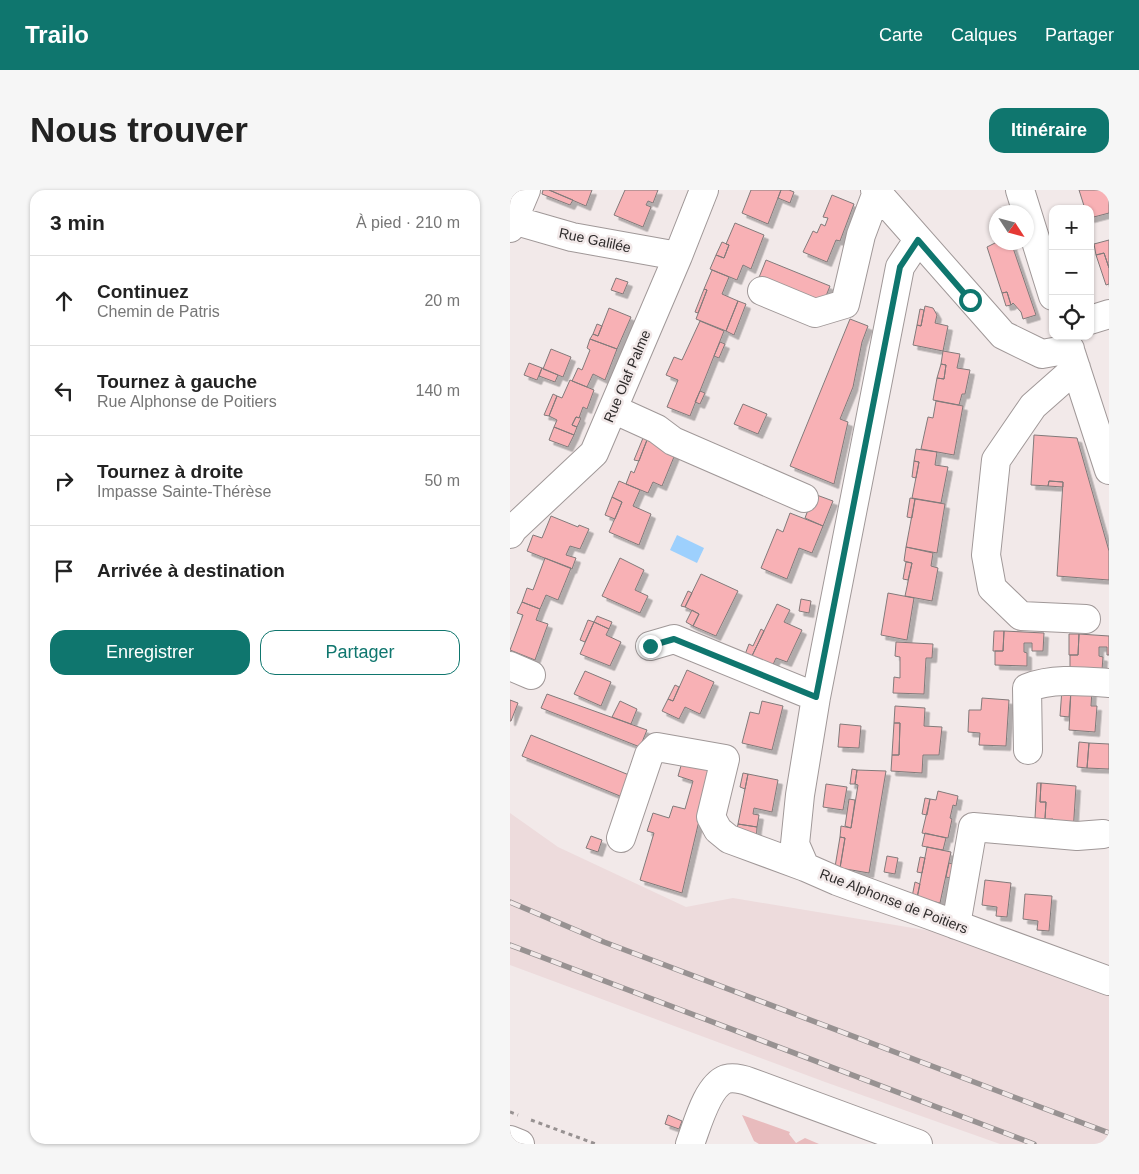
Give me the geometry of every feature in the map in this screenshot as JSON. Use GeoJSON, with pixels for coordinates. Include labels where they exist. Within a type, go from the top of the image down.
{"type":"FeatureCollection","features":[{"type":"Feature","properties":{"kind":"street"},"geometry":{"type":"LineString","coordinates":[[512,224],[526,190]]}},
{"type":"Feature","properties":{"kind":"street","name":"Rue Olaf Palme"},"geometry":{"type":"LineString","coordinates":[[510,534],[548,495],[594,453],[704,190]]}},
{"type":"Feature","properties":{"kind":"street"},"geometry":{"type":"LineString","coordinates":[[1020,190],[1053,295]]}},
{"type":"Feature","properties":{"kind":"street"},"geometry":{"type":"LineString","coordinates":[[876,191],[1002,336],[1042,354],[1071,351]]}},
{"type":"Feature","properties":{"kind":"street"},"geometry":{"type":"LineString","coordinates":[[762,291],[815,313],[845,304],[861,235],[876,191]]}},
{"type":"Feature","properties":{"kind":"street","name":"Rue Galilée"},"geometry":{"type":"LineString","coordinates":[[512,224],[678,256]]}},
{"type":"Feature","properties":{"kind":"street","name":"Rue Alphonse de Poitiers"},"geometry":{"type":"LineString","coordinates":[[918,240],[900,267],[816,697],[800,795],[796,844],[805,867],[837,881],[1109,981]]}},
{"type":"Feature","properties":{"kind":"street"},"geometry":{"type":"LineString","coordinates":[[1094,319],[1109,314]]}},
{"type":"Feature","properties":{"kind":"street"},"geometry":{"type":"LineString","coordinates":[[1071,351],[1109,470]]}},
{"type":"Feature","properties":{"kind":"street"},"geometry":{"type":"LineString","coordinates":[[1071,351],[996,460],[986,555],[992,588],[1021,616],[1086,619]]}},
{"type":"Feature","properties":{"kind":"street"},"geometry":{"type":"LineString","coordinates":[[613,409],[657,429],[673,441],[804,498]]}},
{"type":"Feature","properties":{"kind":"street"},"geometry":{"type":"LineString","coordinates":[[673,441],[707,442],[762,464]]}},
{"type":"Feature","properties":{"kind":"street"},"geometry":{"type":"LineString","coordinates":[[650,646],[674,639],[816,697]]}},
{"type":"Feature","properties":{"kind":"street"},"geometry":{"type":"LineString","coordinates":[[1028,750],[1027,688],[1041,683],[1076,680],[1109,683]]}},
{"type":"Feature","properties":{"kind":"street"},"geometry":{"type":"LineString","coordinates":[[621,838],[649,755],[657,747],[725,759],[711,817],[718,830],[729,840],[805,867]]}},
{"type":"Feature","properties":{"kind":"street"},"geometry":{"type":"LineString","coordinates":[[956,925],[973,827],[1076,836],[1103,834]]}},
{"type":"Feature","properties":{"kind":"street"},"geometry":{"type":"LineString","coordinates":[[690,1144],[709,1096],[724,1080],[732,1078],[750,1082],[918,1144]]}},
{"type":"Feature","properties":{"kind":"street"},"geometry":{"type":"LineString","coordinates":[[514,1128],[523,1131]]}},
{"type":"Feature","properties":{"kind":"path"},"geometry":{"type":"LineString","coordinates":[[510,1112],[514,1128]]}},
{"type":"Feature","properties":{"kind":"path"},"geometry":{"type":"LineString","coordinates":[[523,1131],[596,1144]]}},
{"type":"Feature","properties":{"kind":"shaded area"},"geometry":{"type":"Polygon","coordinates":[[[510,813],[558,847],[686,907],[733,898],[955,935],[1109,994],[1109,1144],[1000,1144],[825,1082],[510,965],[510,813]]]}},
{"type":"Feature","properties":{"kind":"shaded area"},"geometry":{"type":"Polygon","coordinates":[[[742,1115],[790,1132],[789,1134],[796,1143],[805,1138],[819,1144],[759,1144],[754,1141],[742,1115]]]}},
{"type":"Feature","properties":{"kind":"water"},"geometry":{"type":"Polygon","coordinates":[[[677,535],[704,548],[697,563],[670,550],[677,535]]]}},
{"type":"Feature","properties":{"kind":"building"},"geometry":{"type":"Polygon","coordinates":[[[543,190],[549,190],[573,200],[570,205],[542,194],[543,190]]]}},
{"type":"Feature","properties":{"kind":"building"},"geometry":{"type":"Polygon","coordinates":[[[549,190],[592,190],[586,206],[549,190]]]}},
{"type":"Feature","properties":{"kind":"building"},"geometry":{"type":"Polygon","coordinates":[[[625,190],[658,190],[653,203],[648,201],[646,205],[651,207],[643,227],[614,215],[625,190]]]}},
{"type":"Feature","properties":{"kind":"building"},"geometry":{"type":"Polygon","coordinates":[[[751,190],[781,190],[768,224],[742,213],[751,190]]]}},
{"type":"Feature","properties":{"kind":"building"},"geometry":{"type":"Polygon","coordinates":[[[781,190],[794,192],[790,203],[778,198],[781,190]]]}},
{"type":"Feature","properties":{"kind":"building"},"geometry":{"type":"Polygon","coordinates":[[[1079,190],[1109,190],[1109,213],[1094,217],[1094,205],[1084,205],[1079,190]]]}},
{"type":"Feature","properties":{"kind":"building"},"geometry":{"type":"Polygon","coordinates":[[[832,195],[854,204],[840,241],[836,240],[827,262],[803,252],[813,231],[817,233],[821,224],[825,226],[828,218],[823,217],[832,195]]]}},
{"type":"Feature","properties":{"kind":"building"},"geometry":{"type":"Polygon","coordinates":[[[735,223],[764,235],[751,269],[743,265],[737,280],[710,269],[716,255],[724,258],[729,245],[726,244],[735,223]]]}},
{"type":"Feature","properties":{"kind":"building"},"geometry":{"type":"Polygon","coordinates":[[[1109,240],[1109,268],[1104,253],[1096,255],[1094,244],[1109,240]]]}},
{"type":"Feature","properties":{"kind":"building"},"geometry":{"type":"Polygon","coordinates":[[[722,242],[729,245],[724,258],[716,255],[722,242]]]}},
{"type":"Feature","properties":{"kind":"building"},"geometry":{"type":"Polygon","coordinates":[[[989,246],[989,250],[1014,250],[1036,315],[1023,319],[1021,312],[1013,303],[1011,305],[1007,292],[1002,293],[987,247],[989,246]]]}},
{"type":"Feature","properties":{"kind":"building"},"geometry":{"type":"Polygon","coordinates":[[[1104,253],[1109,268],[1109,284],[1106,285],[1096,255],[1104,253]]]}},
{"type":"Feature","properties":{"kind":"building"},"geometry":{"type":"Polygon","coordinates":[[[766,260],[830,286],[822,306],[758,280],[766,260]]]}},
{"type":"Feature","properties":{"kind":"building"},"geometry":{"type":"Polygon","coordinates":[[[712,270],[729,277],[722,294],[738,301],[726,331],[696,319],[707,290],[704,289],[712,270]]]}},
{"type":"Feature","properties":{"kind":"building"},"geometry":{"type":"Polygon","coordinates":[[[616,278],[628,282],[623,294],[611,290],[616,278]]]}},
{"type":"Feature","properties":{"kind":"building"},"geometry":{"type":"Polygon","coordinates":[[[704,289],[707,290],[698,313],[695,312],[704,289]]]}},
{"type":"Feature","properties":{"kind":"building"},"geometry":{"type":"Polygon","coordinates":[[[1007,292],[1011,305],[1006,306],[1002,293],[1007,292]]]}},
{"type":"Feature","properties":{"kind":"building"},"geometry":{"type":"Polygon","coordinates":[[[738,301],[746,304],[734,335],[726,331],[738,301]]]}},
{"type":"Feature","properties":{"kind":"building"},"geometry":{"type":"Polygon","coordinates":[[[925,306],[933,308],[937,315],[935,323],[948,326],[943,351],[913,345],[917,325],[921,326],[925,306]]]}},
{"type":"Feature","properties":{"kind":"building"},"geometry":{"type":"Polygon","coordinates":[[[609,308],[631,317],[617,349],[590,339],[593,334],[598,336],[609,308]]]}},
{"type":"Feature","properties":{"kind":"building"},"geometry":{"type":"Polygon","coordinates":[[[920,309],[924,310],[921,326],[917,325],[920,309]]]}},
{"type":"Feature","properties":{"kind":"building"},"geometry":{"type":"Polygon","coordinates":[[[850,319],[868,326],[862,342],[853,387],[840,419],[848,422],[834,484],[790,466],[850,319]]]}},
{"type":"Feature","properties":{"kind":"building"},"geometry":{"type":"Polygon","coordinates":[[[700,321],[724,331],[690,416],[667,407],[678,380],[666,375],[674,357],[682,360],[700,321]]]}},
{"type":"Feature","properties":{"kind":"building"},"geometry":{"type":"Polygon","coordinates":[[[597,324],[602,326],[598,336],[593,334],[597,324]]]}},
{"type":"Feature","properties":{"kind":"building"},"geometry":{"type":"Polygon","coordinates":[[[590,339],[617,349],[605,380],[593,374],[587,387],[572,381],[578,368],[582,370],[590,350],[587,348],[590,339]]]}},
{"type":"Feature","properties":{"kind":"building"},"geometry":{"type":"Polygon","coordinates":[[[720,342],[725,344],[719,358],[714,356],[720,342]]]}},
{"type":"Feature","properties":{"kind":"building"},"geometry":{"type":"Polygon","coordinates":[[[551,349],[571,357],[563,377],[543,369],[551,349]]]}},
{"type":"Feature","properties":{"kind":"building"},"geometry":{"type":"Polygon","coordinates":[[[943,351],[960,354],[957,368],[970,370],[965,394],[962,394],[959,405],[933,400],[937,378],[944,379],[946,365],[941,364],[943,351]]]}},
{"type":"Feature","properties":{"kind":"building"},"geometry":{"type":"Polygon","coordinates":[[[529,363],[542,368],[537,380],[524,375],[529,363]]]}},
{"type":"Feature","properties":{"kind":"building"},"geometry":{"type":"Polygon","coordinates":[[[941,364],[946,365],[944,379],[937,378],[941,364]]]}},
{"type":"Feature","properties":{"kind":"building"},"geometry":{"type":"Polygon","coordinates":[[[542,368],[558,375],[555,382],[539,376],[542,368]]]}},
{"type":"Feature","properties":{"kind":"building"},"geometry":{"type":"Polygon","coordinates":[[[570,380],[594,390],[587,409],[583,407],[579,418],[576,417],[572,425],[577,427],[574,435],[554,427],[557,420],[549,416],[557,396],[562,398],[570,380]]]}},
{"type":"Feature","properties":{"kind":"building"},"geometry":{"type":"Polygon","coordinates":[[[700,391],[705,393],[700,404],[695,402],[700,391]]]}},
{"type":"Feature","properties":{"kind":"building"},"geometry":{"type":"Polygon","coordinates":[[[553,394],[557,396],[549,416],[544,415],[553,394]]]}},
{"type":"Feature","properties":{"kind":"building"},"geometry":{"type":"Polygon","coordinates":[[[936,401],[963,406],[954,455],[921,449],[928,417],[933,418],[936,401]]]}},
{"type":"Feature","properties":{"kind":"building"},"geometry":{"type":"Polygon","coordinates":[[[743,404],[767,414],[758,434],[734,424],[743,404]]]}},
{"type":"Feature","properties":{"kind":"building"},"geometry":{"type":"Polygon","coordinates":[[[576,417],[581,418],[577,427],[572,425],[576,417]]]}},
{"type":"Feature","properties":{"kind":"building"},"geometry":{"type":"Polygon","coordinates":[[[554,427],[574,435],[568,447],[549,440],[554,427]]]}},
{"type":"Feature","properties":{"kind":"building"},"geometry":{"type":"Polygon","coordinates":[[[1034,435],[1077,438],[1109,551],[1109,580],[1057,576],[1063,482],[1049,481],[1048,486],[1031,485],[1034,435]]]}},
{"type":"Feature","properties":{"kind":"building"},"geometry":{"type":"Polygon","coordinates":[[[643,438],[647,440],[639,461],[634,460],[643,438]]]}},
{"type":"Feature","properties":{"kind":"building"},"geometry":{"type":"Polygon","coordinates":[[[647,440],[676,452],[662,486],[653,482],[648,493],[626,484],[631,471],[634,473],[647,440]]]}},
{"type":"Feature","properties":{"kind":"building"},"geometry":{"type":"Polygon","coordinates":[[[916,449],[937,452],[935,465],[948,467],[941,503],[912,498],[919,462],[914,461],[916,449]]]}},
{"type":"Feature","properties":{"kind":"building"},"geometry":{"type":"Polygon","coordinates":[[[914,461],[919,462],[916,478],[912,477],[914,461]]]}},
{"type":"Feature","properties":{"kind":"building"},"geometry":{"type":"Polygon","coordinates":[[[619,481],[640,490],[633,506],[651,514],[639,545],[609,532],[622,502],[612,497],[619,481]]]}},
{"type":"Feature","properties":{"kind":"building"},"geometry":{"type":"Polygon","coordinates":[[[1049,481],[1063,482],[1063,487],[1048,486],[1049,481]]]}},
{"type":"Feature","properties":{"kind":"building"},"geometry":{"type":"Polygon","coordinates":[[[814,494],[833,501],[823,526],[805,518],[814,494]]]}},
{"type":"Feature","properties":{"kind":"building"},"geometry":{"type":"Polygon","coordinates":[[[612,497],[622,502],[615,519],[605,515],[612,497]]]}},
{"type":"Feature","properties":{"kind":"building"},"geometry":{"type":"Polygon","coordinates":[[[910,498],[915,499],[912,518],[907,517],[910,498]]]}},
{"type":"Feature","properties":{"kind":"building"},"geometry":{"type":"Polygon","coordinates":[[[915,499],[945,504],[937,553],[906,547],[915,499]]]}},
{"type":"Feature","properties":{"kind":"building"},"geometry":{"type":"Polygon","coordinates":[[[790,513],[823,526],[812,553],[799,548],[787,579],[761,568],[777,529],[783,532],[790,513]]]}},
{"type":"Feature","properties":{"kind":"building"},"geometry":{"type":"Polygon","coordinates":[[[551,516],[578,527],[579,525],[589,529],[580,549],[570,546],[566,555],[576,558],[572,569],[527,551],[533,535],[542,538],[551,516]]]}},
{"type":"Feature","properties":{"kind":"building"},"geometry":{"type":"Polygon","coordinates":[[[906,547],[933,553],[931,566],[938,568],[932,601],[905,596],[912,563],[904,561],[906,547]]]}},
{"type":"Feature","properties":{"kind":"building"},"geometry":{"type":"Polygon","coordinates":[[[545,558],[571,568],[558,600],[546,595],[540,609],[522,602],[527,588],[533,590],[545,558]]]}},
{"type":"Feature","properties":{"kind":"building"},"geometry":{"type":"Polygon","coordinates":[[[620,558],[644,570],[635,590],[648,596],[640,613],[602,596],[620,558]]]}},
{"type":"Feature","properties":{"kind":"building"},"geometry":{"type":"Polygon","coordinates":[[[906,562],[912,563],[908,580],[903,579],[906,562]]]}},
{"type":"Feature","properties":{"kind":"building"},"geometry":{"type":"Polygon","coordinates":[[[701,574],[738,591],[716,636],[693,626],[699,614],[685,607],[701,574]]]}},
{"type":"Feature","properties":{"kind":"building"},"geometry":{"type":"Polygon","coordinates":[[[688,591],[692,593],[685,607],[681,606],[688,591]]]}},
{"type":"Feature","properties":{"kind":"building"},"geometry":{"type":"Polygon","coordinates":[[[888,593],[914,598],[907,640],[881,635],[888,593]]]}},
{"type":"Feature","properties":{"kind":"building"},"geometry":{"type":"Polygon","coordinates":[[[801,599],[811,601],[809,613],[799,611],[801,599]]]}},
{"type":"Feature","properties":{"kind":"building"},"geometry":{"type":"Polygon","coordinates":[[[522,602],[540,609],[536,620],[548,624],[535,660],[510,650],[523,615],[517,613],[522,602]]]}},
{"type":"Feature","properties":{"kind":"building"},"geometry":{"type":"Polygon","coordinates":[[[777,604],[790,610],[784,622],[802,630],[787,662],[776,658],[771,669],[750,660],[777,604]]]}},
{"type":"Feature","properties":{"kind":"building"},"geometry":{"type":"Polygon","coordinates":[[[692,610],[699,614],[693,626],[686,622],[692,610]]]}},
{"type":"Feature","properties":{"kind":"building"},"geometry":{"type":"Polygon","coordinates":[[[597,616],[612,622],[609,629],[594,622],[597,616]]]}},
{"type":"Feature","properties":{"kind":"building"},"geometry":{"type":"Polygon","coordinates":[[[588,620],[594,622],[585,642],[580,640],[588,620]]]}},
{"type":"Feature","properties":{"kind":"building"},"geometry":{"type":"Polygon","coordinates":[[[594,622],[609,629],[606,635],[621,642],[610,666],[580,654],[594,622]]]}},
{"type":"Feature","properties":{"kind":"building"},"geometry":{"type":"Polygon","coordinates":[[[761,629],[764,631],[750,660],[744,657],[749,644],[753,646],[761,629]]]}},
{"type":"Feature","properties":{"kind":"building"},"geometry":{"type":"Polygon","coordinates":[[[994,631],[1004,631],[1003,651],[993,651],[994,631]]]}},
{"type":"Feature","properties":{"kind":"building"},"geometry":{"type":"Polygon","coordinates":[[[1004,631],[1044,633],[1043,651],[1032,651],[1032,643],[1024,643],[1024,652],[1027,653],[1027,666],[995,665],[995,651],[1003,651],[1004,631]]]}},
{"type":"Feature","properties":{"kind":"building"},"geometry":{"type":"Polygon","coordinates":[[[1069,634],[1079,634],[1078,655],[1069,655],[1069,634]]]}},
{"type":"Feature","properties":{"kind":"building"},"geometry":{"type":"Polygon","coordinates":[[[1079,634],[1109,636],[1109,655],[1107,655],[1107,647],[1099,647],[1099,656],[1103,657],[1102,670],[1070,669],[1070,655],[1078,655],[1079,634]]]}},
{"type":"Feature","properties":{"kind":"building"},"geometry":{"type":"Polygon","coordinates":[[[896,642],[933,644],[932,658],[926,658],[924,694],[893,693],[894,677],[900,678],[900,657],[895,656],[896,642]]]}},
{"type":"Feature","properties":{"kind":"building"},"geometry":{"type":"Polygon","coordinates":[[[687,670],[714,682],[700,714],[685,707],[679,719],[662,711],[668,699],[673,701],[687,670]]]}},
{"type":"Feature","properties":{"kind":"building"},"geometry":{"type":"Polygon","coordinates":[[[585,671],[611,682],[601,706],[574,694],[585,671]]]}},
{"type":"Feature","properties":{"kind":"building"},"geometry":{"type":"Polygon","coordinates":[[[675,685],[679,687],[673,701],[668,699],[675,685]]]}},
{"type":"Feature","properties":{"kind":"building"},"geometry":{"type":"Polygon","coordinates":[[[1062,689],[1071,690],[1069,717],[1060,716],[1062,689]]]}},
{"type":"Feature","properties":{"kind":"building"},"geometry":{"type":"Polygon","coordinates":[[[1071,690],[1092,691],[1091,706],[1097,706],[1095,732],[1069,730],[1071,690]]]}},
{"type":"Feature","properties":{"kind":"building"},"geometry":{"type":"Polygon","coordinates":[[[547,694],[647,730],[640,747],[541,708],[547,694]]]}},
{"type":"Feature","properties":{"kind":"building"},"geometry":{"type":"Polygon","coordinates":[[[982,698],[1009,700],[1006,746],[979,745],[980,733],[968,732],[969,710],[981,710],[982,698]]]}},
{"type":"Feature","properties":{"kind":"building"},"geometry":{"type":"Polygon","coordinates":[[[510,700],[518,703],[511,721],[510,721],[510,700]]]}},
{"type":"Feature","properties":{"kind":"building"},"geometry":{"type":"Polygon","coordinates":[[[620,701],[637,709],[631,724],[612,717],[620,701]]]}},
{"type":"Feature","properties":{"kind":"building"},"geometry":{"type":"Polygon","coordinates":[[[762,701],[783,706],[772,750],[742,743],[750,712],[759,714],[762,701]]]}},
{"type":"Feature","properties":{"kind":"building"},"geometry":{"type":"Polygon","coordinates":[[[895,706],[925,708],[924,726],[942,727],[939,755],[923,755],[922,773],[891,771],[892,755],[899,755],[900,723],[894,723],[895,706]]]}},
{"type":"Feature","properties":{"kind":"building"},"geometry":{"type":"Polygon","coordinates":[[[894,723],[900,723],[899,755],[892,755],[894,723]]]}},
{"type":"Feature","properties":{"kind":"building"},"geometry":{"type":"Polygon","coordinates":[[[840,724],[861,726],[859,748],[838,747],[840,724]]]}},
{"type":"Feature","properties":{"kind":"building"},"geometry":{"type":"Polygon","coordinates":[[[531,735],[629,775],[620,796],[522,756],[531,735]]]}},
{"type":"Feature","properties":{"kind":"building"},"geometry":{"type":"Polygon","coordinates":[[[1079,742],[1089,743],[1087,768],[1077,767],[1079,742]]]}},
{"type":"Feature","properties":{"kind":"building"},"geometry":{"type":"Polygon","coordinates":[[[1089,743],[1109,744],[1109,769],[1087,768],[1089,743]]]}},
{"type":"Feature","properties":{"kind":"building"},"geometry":{"type":"Polygon","coordinates":[[[683,759],[714,769],[682,893],[640,880],[654,833],[647,831],[653,813],[669,818],[673,806],[685,809],[693,781],[678,776],[683,759]]]}},
{"type":"Feature","properties":{"kind":"building"},"geometry":{"type":"Polygon","coordinates":[[[852,769],[857,770],[855,784],[850,784],[852,769]]]}},
{"type":"Feature","properties":{"kind":"building"},"geometry":{"type":"Polygon","coordinates":[[[857,770],[886,771],[869,873],[840,868],[845,838],[840,837],[841,826],[851,828],[858,785],[855,784],[857,770]]]}},
{"type":"Feature","properties":{"kind":"building"},"geometry":{"type":"Polygon","coordinates":[[[743,773],[748,774],[745,789],[740,787],[743,773]]]}},
{"type":"Feature","properties":{"kind":"building"},"geometry":{"type":"Polygon","coordinates":[[[748,774],[778,780],[772,812],[754,808],[753,814],[759,815],[757,827],[738,824],[748,774]]]}},
{"type":"Feature","properties":{"kind":"building"},"geometry":{"type":"Polygon","coordinates":[[[1037,783],[1041,783],[1040,802],[1046,802],[1045,819],[1035,818],[1037,783]]]}},
{"type":"Feature","properties":{"kind":"building"},"geometry":{"type":"Polygon","coordinates":[[[1041,783],[1076,786],[1073,833],[1052,832],[1053,819],[1045,819],[1046,802],[1040,802],[1041,783]]]}},
{"type":"Feature","properties":{"kind":"building"},"geometry":{"type":"Polygon","coordinates":[[[826,784],[847,787],[843,810],[823,807],[826,784]]]}},
{"type":"Feature","properties":{"kind":"building"},"geometry":{"type":"Polygon","coordinates":[[[938,791],[958,796],[956,806],[953,805],[948,838],[922,833],[930,799],[936,800],[938,791]]]}},
{"type":"Feature","properties":{"kind":"building"},"geometry":{"type":"Polygon","coordinates":[[[925,798],[930,799],[927,815],[922,814],[925,798]]]}},
{"type":"Feature","properties":{"kind":"building"},"geometry":{"type":"Polygon","coordinates":[[[849,799],[855,800],[851,828],[845,826],[849,799]]]}},
{"type":"Feature","properties":{"kind":"building"},"geometry":{"type":"Polygon","coordinates":[[[738,824],[757,827],[756,842],[736,834],[738,824]]]}},
{"type":"Feature","properties":{"kind":"building"},"geometry":{"type":"Polygon","coordinates":[[[925,833],[946,838],[943,850],[922,846],[925,833]]]}},
{"type":"Feature","properties":{"kind":"building"},"geometry":{"type":"Polygon","coordinates":[[[591,836],[602,840],[598,852],[586,848],[591,836]]]}},
{"type":"Feature","properties":{"kind":"building"},"geometry":{"type":"Polygon","coordinates":[[[840,837],[845,838],[840,868],[835,867],[840,837]]]}},
{"type":"Feature","properties":{"kind":"building"},"geometry":{"type":"Polygon","coordinates":[[[927,847],[951,852],[940,903],[917,898],[927,847]]]}},
{"type":"Feature","properties":{"kind":"building"},"geometry":{"type":"Polygon","coordinates":[[[887,856],[898,858],[895,874],[884,872],[887,856]]]}},
{"type":"Feature","properties":{"kind":"building"},"geometry":{"type":"Polygon","coordinates":[[[920,857],[925,858],[922,873],[917,872],[920,857]]]}},
{"type":"Feature","properties":{"kind":"building"},"geometry":{"type":"Polygon","coordinates":[[[949,863],[953,864],[950,878],[946,877],[949,863]]]}},
{"type":"Feature","properties":{"kind":"building"},"geometry":{"type":"Polygon","coordinates":[[[985,880],[1011,883],[1007,917],[996,916],[997,907],[982,905],[985,880]]]}},
{"type":"Feature","properties":{"kind":"building"},"geometry":{"type":"Polygon","coordinates":[[[915,882],[920,884],[917,898],[912,897],[915,882]]]}},
{"type":"Feature","properties":{"kind":"building"},"geometry":{"type":"Polygon","coordinates":[[[1025,894],[1052,896],[1049,931],[1037,930],[1038,921],[1023,919],[1025,894]]]}},
{"type":"Feature","properties":{"kind":"building"},"geometry":{"type":"Polygon","coordinates":[[[668,1115],[682,1121],[679,1129],[665,1124],[668,1115]]]}},
{"type":"Feature","properties":{"kind":"railway"},"geometry":{"type":"LineString","coordinates":[[510,902],[604,942],[1109,1133]]}},
{"type":"Feature","properties":{"kind":"railway"},"geometry":{"type":"LineString","coordinates":[[510,945],[1034,1144]]}},
{"type":"Feature","properties":{"kind":"route"},"geometry":{"type":"LineString","coordinates":[[650,646],[674,639],[816,697],[900,267],[918,240],[970,300]]}}]}
